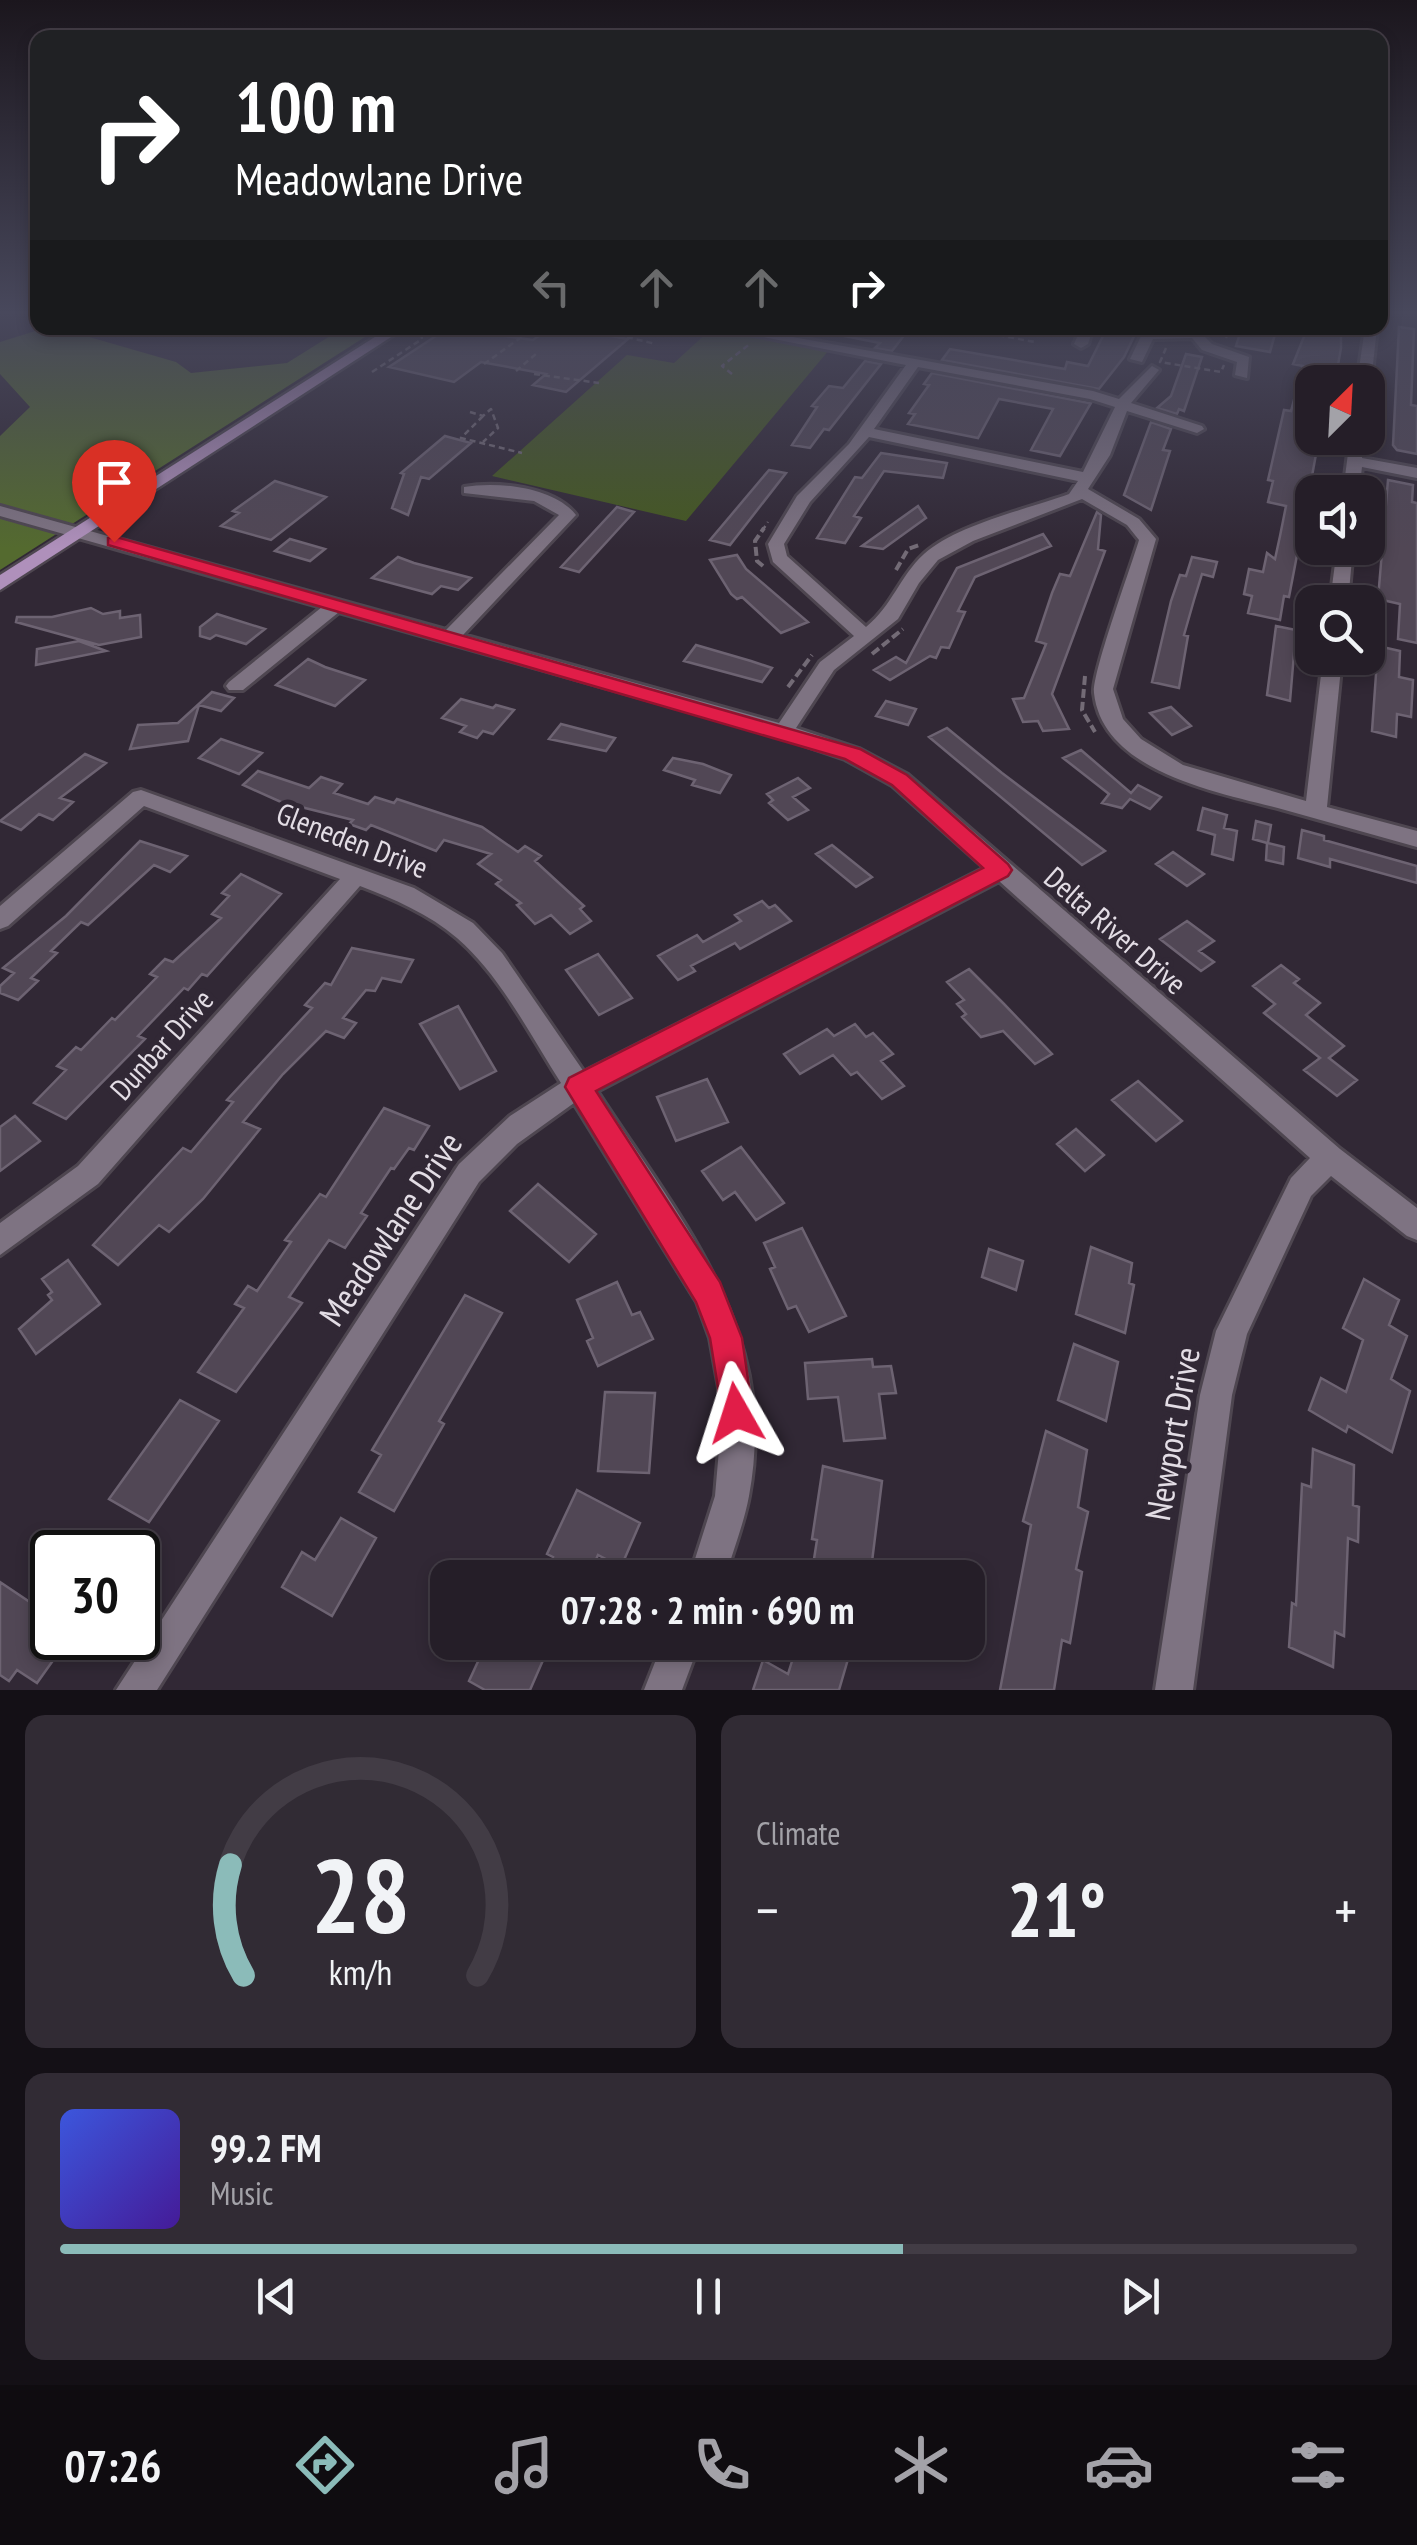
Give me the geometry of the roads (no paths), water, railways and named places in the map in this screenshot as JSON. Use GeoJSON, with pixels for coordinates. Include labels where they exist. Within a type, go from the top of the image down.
{"type":"FeatureCollection","features":[{"type":"Feature","properties":{"kind":"main road"},"geometry":{"type":"LineString","coordinates":[[0,584],[298,392]]}},
{"type":"Feature","properties":{"kind":"street"},"geometry":{"type":"LineString","coordinates":[[866,637],[791,570],[775,550],[803,499],[866,432],[894,392]]}},
{"type":"Feature","properties":{"kind":"street"},"geometry":{"type":"LineString","coordinates":[[1071,392],[1124,402],[1197,429]]}},
{"type":"Feature","properties":{"kind":"street"},"geometry":{"type":"LineString","coordinates":[[784,732],[828,666],[892,616],[911,582],[932,556],[957,542],[1065,502],[1084,485],[1102,455],[1129,392]]}},
{"type":"Feature","properties":{"kind":"street"},"geometry":{"type":"LineString","coordinates":[[866,432],[1084,485],[1148,539],[1102,689],[1116,726],[1144,753],[1191,777],[1417,839]]}},
{"type":"Feature","properties":{"kind":"street"},"geometry":{"type":"LineString","coordinates":[[1353,475],[1355,455]]}},
{"type":"Feature","properties":{"kind":"street"},"geometry":{"type":"LineString","coordinates":[[1354,462],[1417,473]]}},
{"type":"Feature","properties":{"kind":"street"},"geometry":{"type":"LineString","coordinates":[[450,637],[568,515],[562,506],[552,502],[501,490],[470,490]]}},
{"type":"Feature","properties":{"kind":"street","name":"Delta River Drive"},"geometry":{"type":"LineString","coordinates":[[0,511],[784,732],[879,766],[1330,1158],[1417,1226]]}},
{"type":"Feature","properties":{"kind":"street"},"geometry":{"type":"LineString","coordinates":[[236,686],[337,604]]}},
{"type":"Feature","properties":{"kind":"street"},"geometry":{"type":"LineString","coordinates":[[1316,812],[1331,675]]}},
{"type":"Feature","properties":{"kind":"street","name":"Gleneden Drive"},"geometry":{"type":"LineString","coordinates":[[0,920],[141,797],[406,894],[464,930],[493,960],[579,1087],[708,1293],[726,1338],[735,1388],[737,1438],[732,1496],[712,1560]]}},
{"type":"Feature","properties":{"kind":"street","name":"Meadowlane Drive"},"geometry":{"type":"LineString","coordinates":[[135,1690],[469,1173],[518,1122],[1000,870]]}},
{"type":"Feature","properties":{"kind":"street","name":"Dunbar Drive"},"geometry":{"type":"LineString","coordinates":[[0,1241],[88,1176],[356,875]]}},
{"type":"Feature","properties":{"kind":"street","name":"Newport Drive"},"geometry":{"type":"LineString","coordinates":[[1174,1690],[1216,1395],[1232,1331],[1301,1187],[1330,1158]]}},
{"type":"Feature","properties":{"kind":"street"},"geometry":{"type":"LineString","coordinates":[[663,1690],[675,1660]]}}]}
